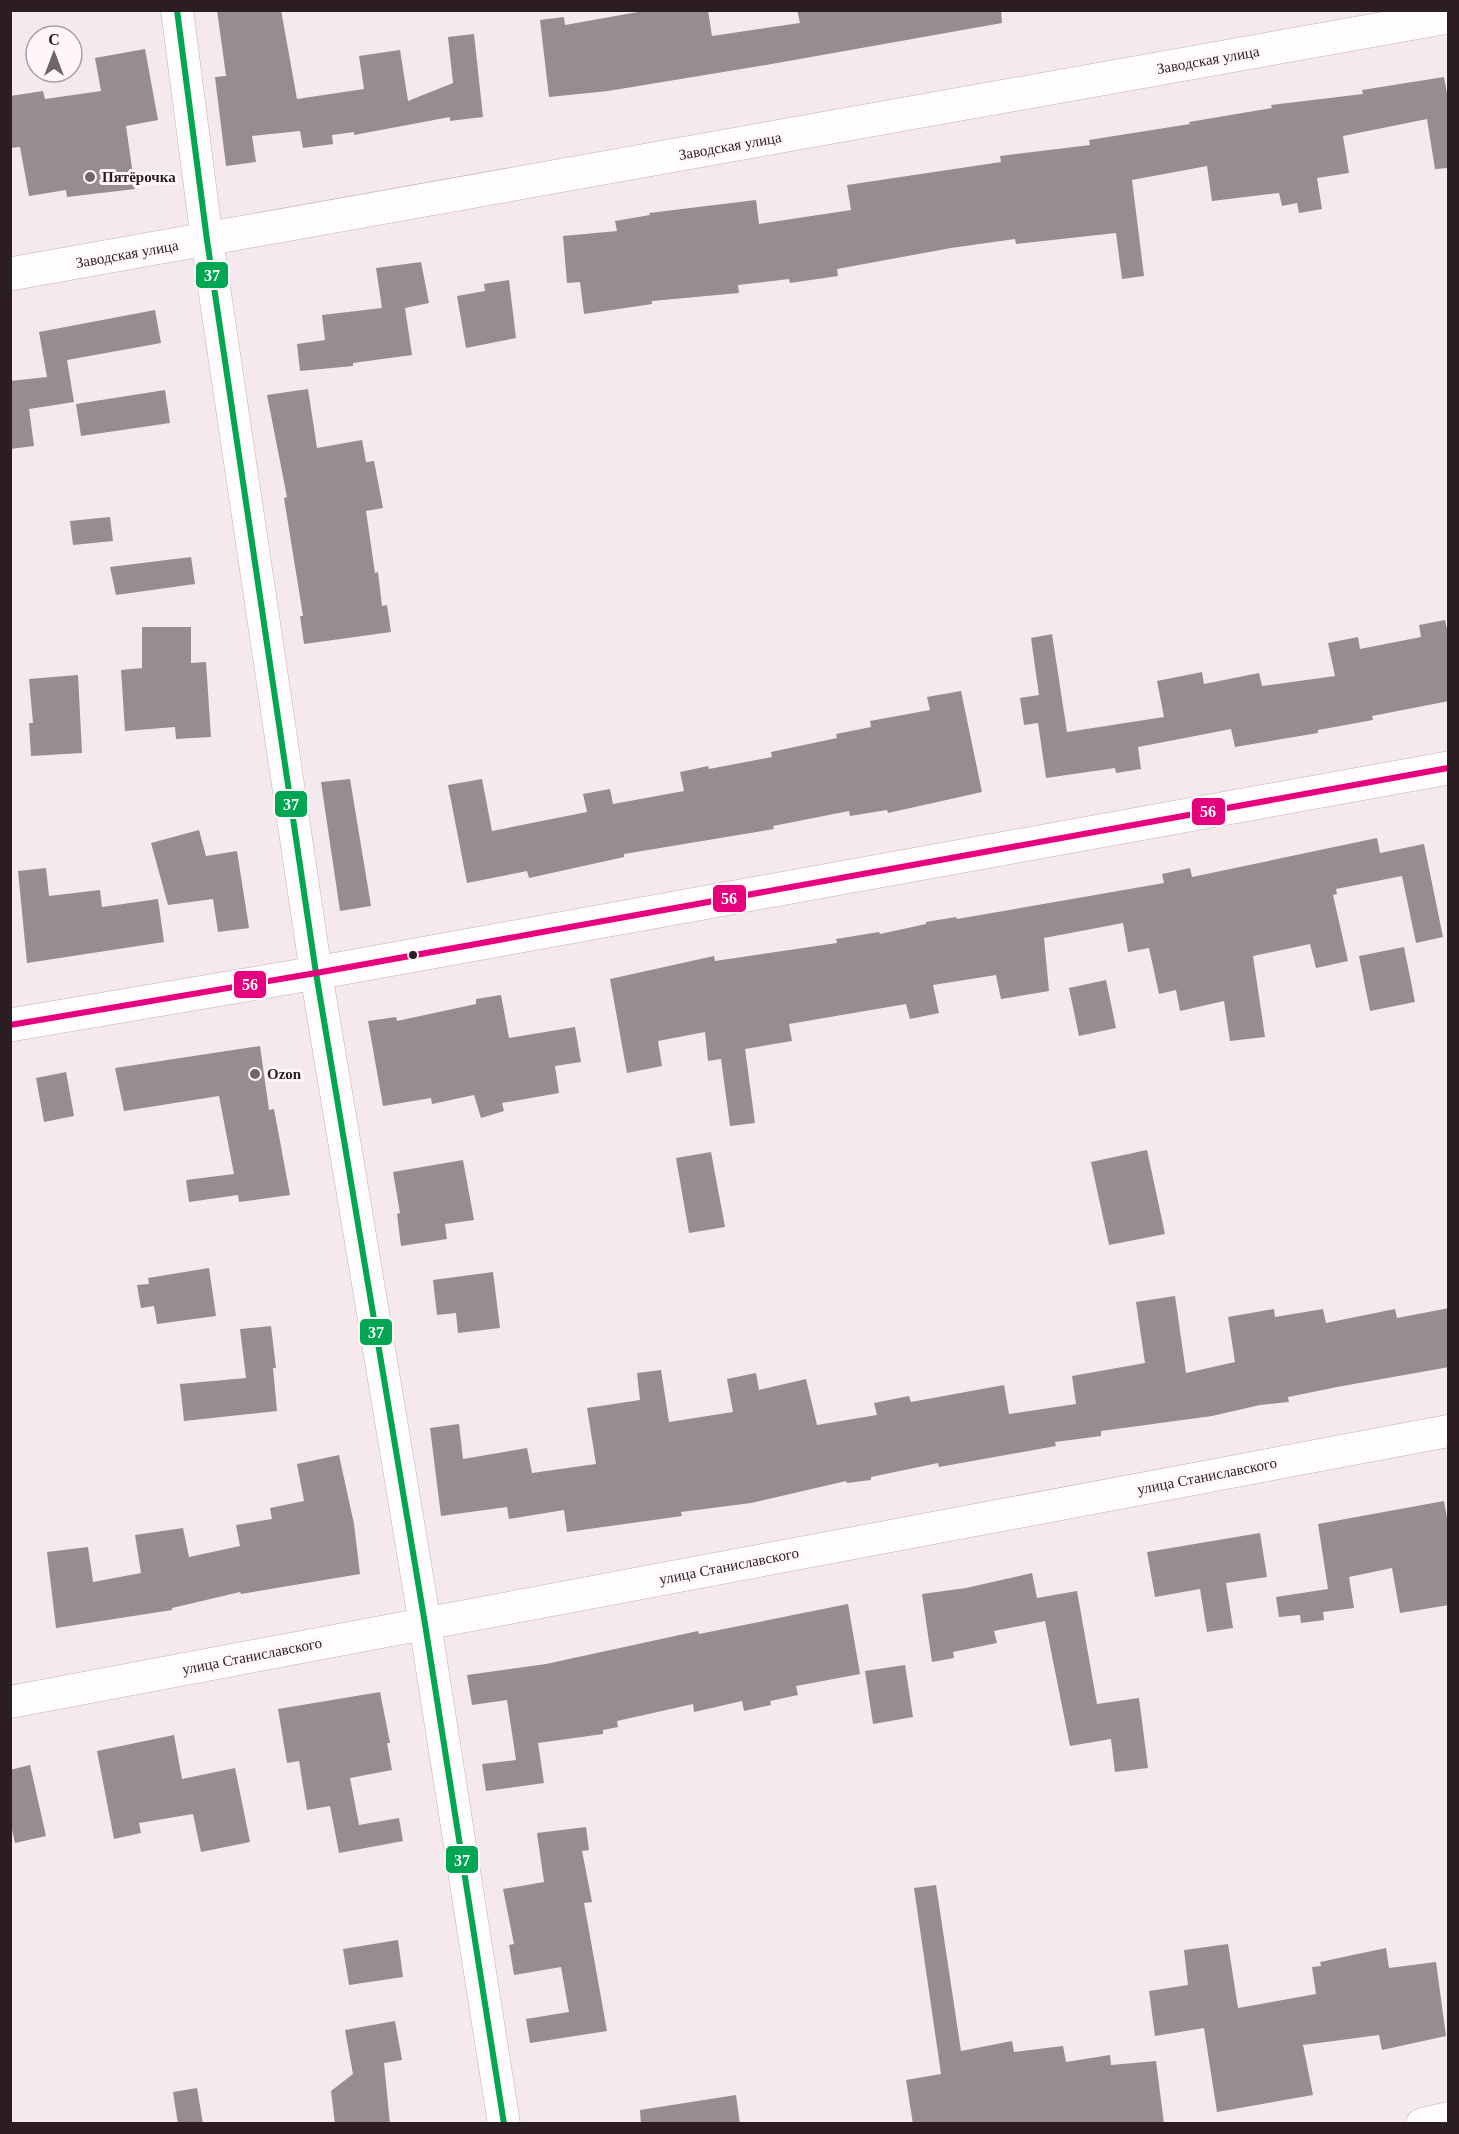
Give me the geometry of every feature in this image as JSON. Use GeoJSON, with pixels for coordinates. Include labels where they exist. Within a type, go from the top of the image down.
{"type":"FeatureCollection","features":[{"type":"Feature","properties":{"kind":"main road","name":"Заводская улица"},"geometry":{"type":"LineString","coordinates":[[10,274],[1449,17]]}},
{"type":"Feature","properties":{"kind":"main road"},"geometry":{"type":"LineString","coordinates":[[10,1025],[316,973],[1449,768]]}},
{"type":"Feature","properties":{"kind":"street"},"geometry":{"type":"LineString","coordinates":[[177,10],[207,240],[316,973],[425,1624],[504,2124]]}},
{"type":"Feature","properties":{"kind":"street","name":"улица Станиславского"},"geometry":{"type":"LineString","coordinates":[[10,1702],[1449,1431]]}},
{"type":"Feature","properties":{"kind":"street"},"geometry":{"type":"LineString","coordinates":[[1422,2124],[1449,2118]]}},
{"type":"Feature","properties":{"kind":"building"},"geometry":{"type":"Polygon","coordinates":[[[217,10],[281,10],[297,99],[364,89],[359,56],[400,50],[408,101],[453,83],[448,37],[474,34],[483,117],[450,121],[450,117],[354,135],[354,132],[332,135],[333,144],[303,148],[300,131],[252,136],[256,162],[226,166],[215,77],[226,76],[217,10]]]}},
{"type":"Feature","properties":{"kind":"building"},"geometry":{"type":"Polygon","coordinates":[[[649,10],[708,10],[712,36],[800,23],[797,10],[1001,10],[1002,23],[608,91],[549,97],[540,20],[564,17],[565,25],[649,10]]]}},
{"type":"Feature","properties":{"kind":"building"},"geometry":{"type":"Polygon","coordinates":[[[145,49],[158,120],[126,126],[135,189],[67,197],[66,190],[29,196],[20,147],[10,148],[10,96],[43,91],[45,99],[101,91],[95,58],[145,49]]]}},
{"type":"Feature","properties":{"kind":"building"},"geometry":{"type":"Polygon","coordinates":[[[1444,77],[1449,104],[1449,168],[1435,169],[1427,119],[1343,136],[1349,173],[1317,178],[1322,209],[1299,213],[1297,203],[1282,206],[1279,193],[1212,201],[1207,166],[1132,180],[1144,276],[1122,279],[1116,233],[1016,244],[1015,239],[951,248],[837,269],[838,276],[790,283],[789,279],[738,285],[739,293],[652,301],[652,304],[584,314],[580,282],[567,283],[563,236],[617,231],[615,221],[650,215],[649,213],[756,200],[759,224],[851,210],[847,185],[1001,162],[1000,156],[1090,145],[1089,140],[1190,124],[1189,122],[1272,108],[1271,105],[1363,94],[1362,90],[1444,77]]]}},
{"type":"Feature","properties":{"kind":"building"},"geometry":{"type":"Polygon","coordinates":[[[421,262],[429,303],[405,308],[412,355],[353,363],[353,366],[300,371],[297,344],[325,340],[322,315],[382,308],[376,268],[421,262]]]}},
{"type":"Feature","properties":{"kind":"building"},"geometry":{"type":"Polygon","coordinates":[[[509,280],[516,338],[466,348],[457,296],[485,291],[484,284],[509,280]]]}},
{"type":"Feature","properties":{"kind":"building"},"geometry":{"type":"Polygon","coordinates":[[[155,310],[161,343],[67,360],[74,402],[29,409],[34,446],[10,449],[10,381],[47,377],[39,332],[155,310]]]}},
{"type":"Feature","properties":{"kind":"building"},"geometry":{"type":"Polygon","coordinates":[[[308,389],[317,448],[362,440],[366,462],[374,461],[383,508],[366,511],[375,573],[378,572],[382,606],[387,605],[391,632],[304,644],[300,616],[303,616],[284,498],[287,497],[267,395],[308,389]]]}},
{"type":"Feature","properties":{"kind":"building"},"geometry":{"type":"Polygon","coordinates":[[[165,390],[170,423],[81,436],[76,404],[165,390]]]}},
{"type":"Feature","properties":{"kind":"building"},"geometry":{"type":"Polygon","coordinates":[[[110,517],[113,541],[73,545],[70,521],[110,517]]]}},
{"type":"Feature","properties":{"kind":"building"},"geometry":{"type":"Polygon","coordinates":[[[191,557],[195,584],[116,595],[110,567],[191,557]]]}},
{"type":"Feature","properties":{"kind":"building"},"geometry":{"type":"Polygon","coordinates":[[[1445,620],[1449,638],[1449,701],[1372,716],[1373,720],[1318,730],[1318,733],[1235,747],[1231,729],[1138,747],[1141,769],[1116,773],[1115,768],[1046,778],[1038,723],[1024,725],[1020,698],[1039,695],[1031,638],[1052,634],[1067,732],[1164,717],[1157,681],[1202,672],[1204,684],[1259,673],[1262,686],[1335,676],[1328,643],[1358,637],[1360,649],[1421,637],[1419,625],[1445,620]]]}},
{"type":"Feature","properties":{"kind":"building"},"geometry":{"type":"Polygon","coordinates":[[[142,627],[191,627],[191,663],[206,662],[211,737],[176,739],[175,727],[125,731],[121,670],[142,668],[142,627]]]}},
{"type":"Feature","properties":{"kind":"building"},"geometry":{"type":"Polygon","coordinates":[[[78,675],[82,753],[31,756],[29,723],[33,723],[29,679],[78,675]]]}},
{"type":"Feature","properties":{"kind":"building"},"geometry":{"type":"Polygon","coordinates":[[[961,691],[982,792],[888,813],[887,810],[850,816],[849,811],[773,826],[774,829],[624,854],[624,857],[529,878],[527,871],[467,883],[448,785],[482,779],[492,831],[587,812],[583,794],[610,789],[613,804],[684,791],[680,772],[772,757],[771,752],[837,738],[836,734],[871,727],[870,721],[930,710],[927,697],[961,691]]]}},
{"type":"Feature","properties":{"kind":"building"},"geometry":{"type":"Polygon","coordinates":[[[350,779],[371,906],[340,911],[321,782],[350,779]]]}},
{"type":"Feature","properties":{"kind":"building"},"geometry":{"type":"Polygon","coordinates":[[[199,830],[206,856],[237,851],[249,928],[218,932],[213,899],[168,905],[151,843],[199,830]]]}},
{"type":"Feature","properties":{"kind":"building"},"geometry":{"type":"Polygon","coordinates":[[[1377,838],[1380,853],[1424,844],[1443,937],[1416,943],[1402,876],[1336,889],[1337,894],[1333,895],[1348,961],[1316,968],[1310,944],[1253,956],[1265,1037],[1230,1041],[1224,1001],[1180,1011],[1176,990],[1159,994],[1149,948],[1128,952],[1123,923],[1044,938],[1049,991],[1001,999],[996,975],[933,985],[939,1013],[910,1019],[906,1004],[789,1024],[792,1041],[745,1049],[755,1123],[730,1126],[721,1059],[708,1061],[705,1032],[658,1041],[662,1066],[627,1073],[610,979],[714,956],[715,961],[837,943],[836,939],[879,932],[880,934],[926,924],[926,922],[956,917],[957,919],[1164,883],[1162,874],[1190,868],[1192,877],[1377,838]]]}},
{"type":"Feature","properties":{"kind":"building"},"geometry":{"type":"Polygon","coordinates":[[[46,868],[49,896],[100,890],[102,907],[158,899],[164,942],[27,963],[18,871],[46,868]]]}},
{"type":"Feature","properties":{"kind":"building"},"geometry":{"type":"Polygon","coordinates":[[[1404,947],[1415,1002],[1370,1011],[1359,956],[1404,947]]]}},
{"type":"Feature","properties":{"kind":"building"},"geometry":{"type":"Polygon","coordinates":[[[1106,980],[1116,1028],[1079,1036],[1069,988],[1106,980]]]}},
{"type":"Feature","properties":{"kind":"building"},"geometry":{"type":"Polygon","coordinates":[[[501,995],[509,1038],[575,1027],[581,1062],[555,1066],[559,1093],[502,1103],[504,1111],[481,1118],[474,1095],[432,1104],[431,1098],[383,1106],[368,1021],[396,1017],[397,1021],[476,1004],[476,999],[501,995]]]}},
{"type":"Feature","properties":{"kind":"building"},"geometry":{"type":"Polygon","coordinates":[[[260,1046],[269,1110],[274,1109],[290,1195],[239,1202],[238,1195],[189,1202],[186,1180],[234,1174],[219,1096],[124,1111],[115,1068],[260,1046]]]}},
{"type":"Feature","properties":{"kind":"building"},"geometry":{"type":"Polygon","coordinates":[[[66,1072],[74,1116],[44,1122],[36,1078],[66,1072]]]}},
{"type":"Feature","properties":{"kind":"building"},"geometry":{"type":"Polygon","coordinates":[[[1147,1150],[1165,1234],[1109,1245],[1091,1162],[1147,1150]]]}},
{"type":"Feature","properties":{"kind":"building"},"geometry":{"type":"Polygon","coordinates":[[[711,1152],[725,1227],[689,1233],[676,1158],[711,1152]]]}},
{"type":"Feature","properties":{"kind":"building"},"geometry":{"type":"Polygon","coordinates":[[[463,1160],[474,1220],[445,1224],[447,1239],[401,1246],[397,1214],[400,1213],[393,1172],[463,1160]]]}},
{"type":"Feature","properties":{"kind":"building"},"geometry":{"type":"Polygon","coordinates":[[[209,1268],[216,1316],[157,1324],[154,1306],[141,1308],[137,1285],[149,1284],[148,1278],[209,1268]]]}},
{"type":"Feature","properties":{"kind":"building"},"geometry":{"type":"Polygon","coordinates":[[[493,1272],[500,1328],[458,1333],[456,1313],[437,1315],[433,1280],[493,1272]]]}},
{"type":"Feature","properties":{"kind":"building"},"geometry":{"type":"Polygon","coordinates":[[[1175,1296],[1186,1373],[1235,1362],[1228,1317],[1274,1309],[1275,1317],[1323,1309],[1326,1323],[1395,1309],[1397,1318],[1449,1308],[1449,1367],[1288,1397],[1289,1402],[1260,1405],[1212,1416],[1101,1431],[1101,1436],[1055,1442],[1056,1446],[939,1467],[938,1463],[871,1477],[871,1480],[847,1483],[846,1481],[751,1503],[681,1512],[682,1516],[567,1532],[564,1510],[509,1519],[507,1507],[441,1516],[430,1428],[459,1424],[463,1459],[527,1448],[532,1473],[596,1464],[587,1408],[640,1400],[637,1373],[661,1370],[669,1422],[733,1412],[727,1379],[756,1373],[759,1390],[806,1379],[817,1425],[877,1415],[874,1403],[909,1396],[911,1402],[1004,1385],[1009,1414],[1076,1404],[1072,1376],[1145,1363],[1136,1302],[1175,1296]]]}},
{"type":"Feature","properties":{"kind":"building"},"geometry":{"type":"Polygon","coordinates":[[[271,1326],[276,1368],[273,1368],[277,1411],[184,1421],[180,1384],[246,1378],[240,1329],[271,1326]]]}},
{"type":"Feature","properties":{"kind":"building"},"geometry":{"type":"Polygon","coordinates":[[[339,1455],[354,1524],[360,1574],[241,1594],[240,1592],[172,1608],[172,1610],[56,1628],[47,1552],[88,1547],[93,1582],[141,1573],[135,1535],[183,1528],[189,1557],[240,1546],[236,1525],[272,1519],[270,1508],[304,1501],[297,1464],[339,1455]]]}},
{"type":"Feature","properties":{"kind":"building"},"geometry":{"type":"Polygon","coordinates":[[[1444,1501],[1449,1529],[1449,1605],[1400,1613],[1392,1568],[1349,1577],[1354,1608],[1323,1612],[1324,1620],[1301,1623],[1300,1615],[1279,1617],[1276,1597],[1328,1589],[1318,1524],[1444,1501]]]}},
{"type":"Feature","properties":{"kind":"building"},"geometry":{"type":"Polygon","coordinates":[[[1260,1533],[1267,1577],[1226,1583],[1233,1628],[1207,1632],[1200,1589],[1155,1597],[1147,1552],[1260,1533]]]}},
{"type":"Feature","properties":{"kind":"building"},"geometry":{"type":"Polygon","coordinates":[[[1032,1573],[1037,1598],[1077,1591],[1097,1704],[1139,1698],[1148,1768],[1115,1772],[1111,1739],[1070,1746],[1045,1621],[994,1631],[997,1643],[953,1652],[954,1658],[932,1662],[922,1594],[966,1588],[1032,1573]]]}},
{"type":"Feature","properties":{"kind":"building"},"geometry":{"type":"Polygon","coordinates":[[[848,1604],[860,1674],[796,1686],[798,1695],[770,1701],[771,1705],[744,1711],[742,1701],[694,1712],[693,1704],[617,1721],[618,1727],[603,1730],[603,1734],[538,1743],[544,1783],[486,1791],[482,1764],[516,1760],[507,1700],[472,1705],[467,1675],[546,1664],[698,1631],[699,1634],[848,1604]]]}},
{"type":"Feature","properties":{"kind":"building"},"geometry":{"type":"Polygon","coordinates":[[[905,1665],[913,1717],[873,1724],[865,1671],[905,1665]]]}},
{"type":"Feature","properties":{"kind":"building"},"geometry":{"type":"Polygon","coordinates":[[[380,1692],[390,1743],[387,1743],[392,1770],[350,1778],[359,1825],[399,1818],[403,1841],[339,1853],[330,1806],[307,1810],[299,1761],[287,1763],[278,1709],[380,1692]]]}},
{"type":"Feature","properties":{"kind":"building"},"geometry":{"type":"Polygon","coordinates":[[[174,1735],[182,1779],[235,1768],[250,1842],[201,1852],[193,1814],[139,1823],[141,1833],[114,1839],[97,1751],[174,1735]]]}},
{"type":"Feature","properties":{"kind":"building"},"geometry":{"type":"Polygon","coordinates":[[[30,1765],[46,1836],[15,1843],[10,1821],[10,1770],[30,1765]]]}},
{"type":"Feature","properties":{"kind":"building"},"geometry":{"type":"Polygon","coordinates":[[[586,1827],[589,1850],[582,1851],[592,1902],[584,1903],[607,2031],[530,2043],[526,2019],[569,2012],[561,1967],[514,1975],[509,1945],[514,1944],[503,1889],[544,1882],[537,1833],[586,1827]]]}},
{"type":"Feature","properties":{"kind":"building"},"geometry":{"type":"Polygon","coordinates":[[[936,1885],[961,2051],[1012,2041],[1014,2052],[1063,2046],[1066,2062],[1110,2055],[1111,2065],[1156,2061],[1164,2124],[913,2124],[906,2080],[941,2074],[914,1888],[936,1885]]]}},
{"type":"Feature","properties":{"kind":"building"},"geometry":{"type":"Polygon","coordinates":[[[398,1940],[403,1977],[349,1985],[343,1949],[398,1940]]]}},
{"type":"Feature","properties":{"kind":"building"},"geometry":{"type":"Polygon","coordinates":[[[1228,1944],[1238,2008],[1316,1994],[1312,1967],[1321,1966],[1320,1962],[1386,1948],[1389,1968],[1436,1962],[1446,2036],[1382,2050],[1379,2035],[1303,2045],[1313,2095],[1217,2112],[1204,2028],[1155,2036],[1149,1991],[1188,1985],[1184,1950],[1228,1944]]]}},
{"type":"Feature","properties":{"kind":"building"},"geometry":{"type":"Polygon","coordinates":[[[395,2021],[402,2060],[384,2063],[390,2124],[335,2124],[331,2091],[353,2074],[345,2030],[395,2021]]]}},
{"type":"Feature","properties":{"kind":"building"},"geometry":{"type":"Polygon","coordinates":[[[197,2088],[203,2124],[178,2124],[173,2092],[197,2088]]]}},
{"type":"Feature","properties":{"kind":"building"},"geometry":{"type":"Polygon","coordinates":[[[736,2095],[740,2124],[641,2124],[640,2110],[736,2095]]]}},
{"type":"Feature","properties":{"kind":"transit line","name":"37"},"geometry":{"type":"LineString","coordinates":[[177,10],[207,240],[316,973],[425,1624],[504,2124]]}},
{"type":"Feature","properties":{"kind":"transit line","name":"56"},"geometry":{"type":"LineString","coordinates":[[10,1025],[316,973],[1448,768]]}},
{"type":"Feature","properties":{"kind":"place","name":"Пятёрочка"},"geometry":{"type":"Point","coordinates":[90,177]}},
{"type":"Feature","properties":{"kind":"place","name":"Ozon"},"geometry":{"type":"Point","coordinates":[255,1074]}}]}
